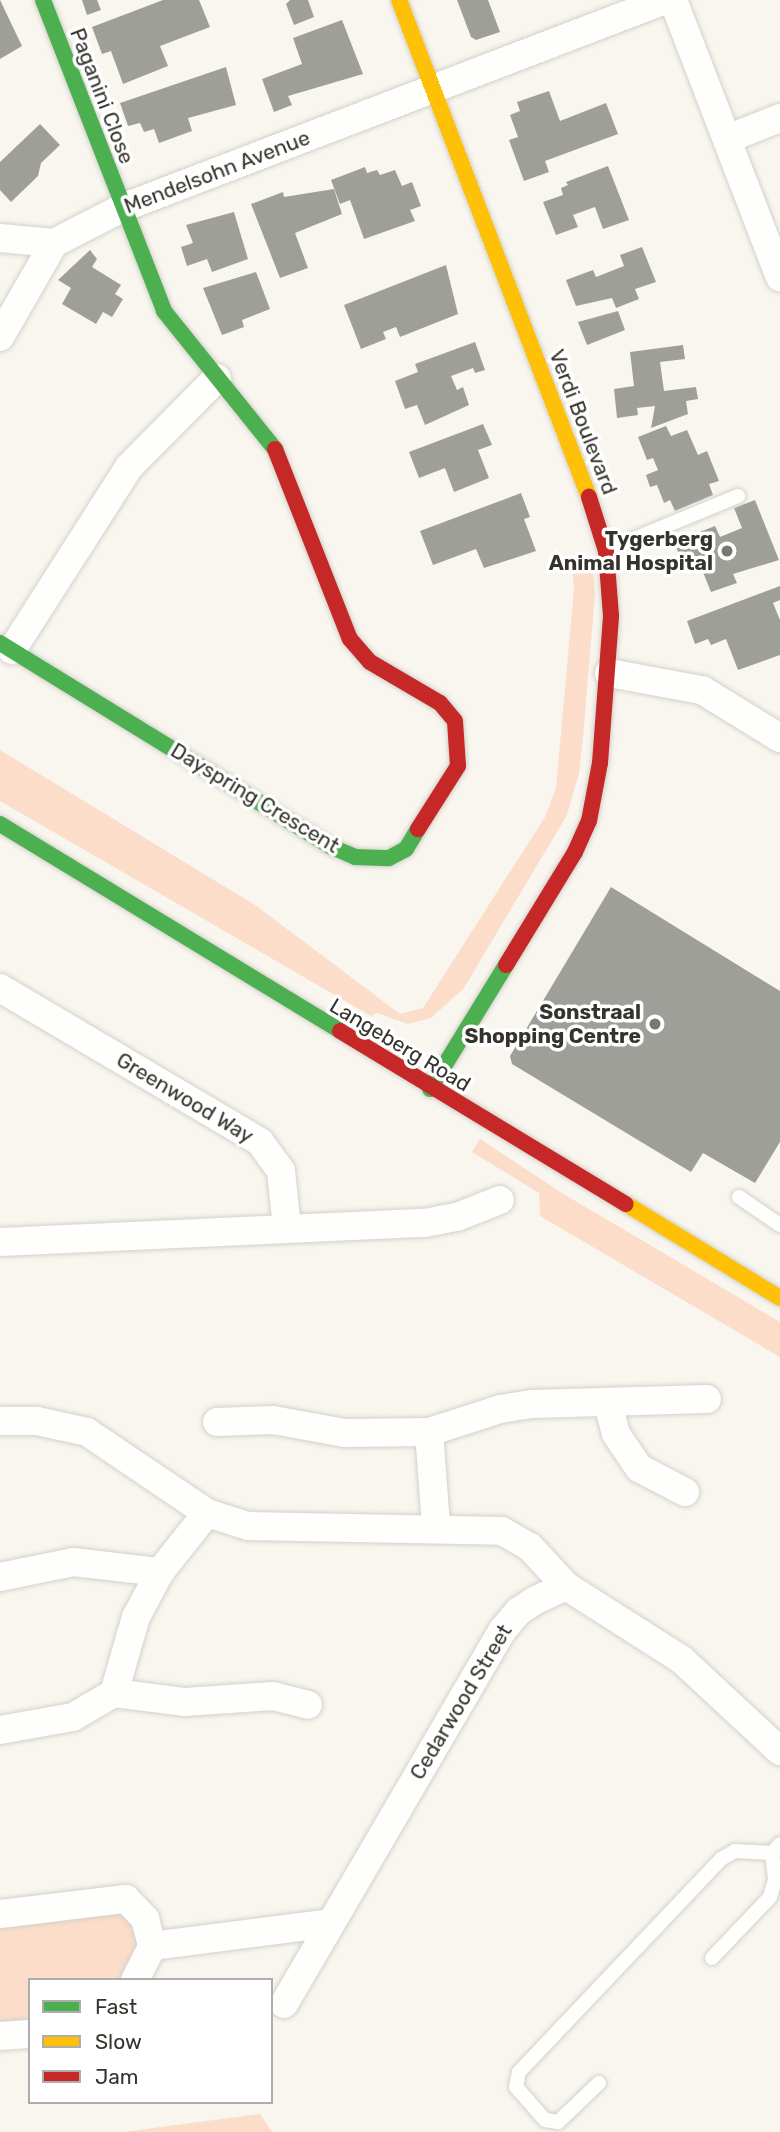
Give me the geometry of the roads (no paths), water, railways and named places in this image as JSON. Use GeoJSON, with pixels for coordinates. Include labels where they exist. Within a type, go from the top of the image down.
{"type":"FeatureCollection","features":[{"type":"Feature","properties":{"kind":"street","name":"Paganini Close"},"geometry":{"type":"LineString","coordinates":[[43,0],[122,208]]}},
{"type":"Feature","properties":{"kind":"street","name":"Verdi Boulevard"},"geometry":{"type":"LineString","coordinates":[[399,0],[606,551],[611,616],[609,673],[589,821],[575,852],[430,1089]]}},
{"type":"Feature","properties":{"kind":"street","name":"Mendelsohn Avenue"},"geometry":{"type":"LineString","coordinates":[[54,243],[122,208],[666,0]]}},
{"type":"Feature","properties":{"kind":"street"},"geometry":{"type":"LineString","coordinates":[[673,0],[780,277]]}},
{"type":"Feature","properties":{"kind":"street"},"geometry":{"type":"LineString","coordinates":[[727,139],[780,118]]}},
{"type":"Feature","properties":{"kind":"street","name":"Dayspring Crescent"},"geometry":{"type":"LineString","coordinates":[[122,208],[164,311],[217,378],[255,415],[271,439],[350,639],[370,662],[440,703],[455,721],[458,766],[406,849],[375,860],[332,847],[6,646],[129,467],[217,378]]}},
{"type":"Feature","properties":{"kind":"street"},"geometry":{"type":"LineString","coordinates":[[0,239],[54,243],[0,337]]}},
{"type":"Feature","properties":{"kind":"street"},"geometry":{"type":"LineString","coordinates":[[0,239],[19,272],[21,301]]}},
{"type":"Feature","properties":{"kind":"street"},"geometry":{"type":"LineString","coordinates":[[609,673],[670,680],[702,690],[780,738]]}},
{"type":"Feature","properties":{"kind":"street","name":"Langeberg Road"},"geometry":{"type":"LineString","coordinates":[[0,824],[430,1089],[780,1298]]}},
{"type":"Feature","properties":{"kind":"street","name":"Greenwood Way"},"geometry":{"type":"LineString","coordinates":[[0,988],[260,1142],[281,1171],[286,1228]]}},
{"type":"Feature","properties":{"kind":"street"},"geometry":{"type":"LineString","coordinates":[[0,1242],[425,1223],[457,1217],[500,1200]]}},
{"type":"Feature","properties":{"kind":"street"},"geometry":{"type":"LineString","coordinates":[[217,1422],[273,1420],[345,1433],[429,1433],[500,1409],[707,1399]]}},
{"type":"Feature","properties":{"kind":"street"},"geometry":{"type":"LineString","coordinates":[[608,1404],[616,1434],[633,1461],[685,1492]]}},
{"type":"Feature","properties":{"kind":"street"},"geometry":{"type":"LineString","coordinates":[[0,1421],[37,1421],[87,1432],[207,1513],[272,1529],[436,1526],[502,1531],[530,1547],[566,1586],[682,1660],[780,1751]]}},
{"type":"Feature","properties":{"kind":"street"},"geometry":{"type":"LineString","coordinates":[[429,1433],[436,1526]]}},
{"type":"Feature","properties":{"kind":"street"},"geometry":{"type":"LineString","coordinates":[[114,1693],[127,1636],[160,1572],[207,1513]]}},
{"type":"Feature","properties":{"kind":"street"},"geometry":{"type":"LineString","coordinates":[[0,1577],[73,1562],[160,1572]]}},
{"type":"Feature","properties":{"kind":"street","name":"Cedarwood Street"},"geometry":{"type":"LineString","coordinates":[[284,2004],[510,1619],[566,1586]]}},
{"type":"Feature","properties":{"kind":"street"},"geometry":{"type":"LineString","coordinates":[[0,1730],[73,1717],[114,1693],[175,1702],[273,1696],[308,1705]]}},
{"type":"Feature","properties":{"kind":"street"},"geometry":{"type":"LineString","coordinates":[[0,1914],[126,1899],[145,1919],[152,1946],[136,1978]]}},
{"type":"Feature","properties":{"kind":"street"},"geometry":{"type":"LineString","coordinates":[[152,1946],[331,1923]]}},
{"type":"Feature","properties":{"kind":"street"},"geometry":{"type":"LineString","coordinates":[[0,2036],[28,2034]]}},
{"type":"Feature","properties":{"kind":"lane"},"geometry":{"type":"LineString","coordinates":[[606,551],[738,496]]}},
{"type":"Feature","properties":{"kind":"lane"},"geometry":{"type":"LineString","coordinates":[[738,1197],[780,1224]]}},
{"type":"Feature","properties":{"kind":"lane"},"geometry":{"type":"LineString","coordinates":[[599,2083],[558,2122],[545,2120],[516,2087],[519,2072],[720,1859],[735,1851],[776,1849],[775,1880],[770,1898],[712,1958]]}},
{"type":"Feature","properties":{"kind":"place","name":"Tygerberg Animal Hospital"},"geometry":{"type":"Point","coordinates":[727,551]}},
{"type":"Feature","properties":{"kind":"place","name":"Sonstraal Shopping Centre"},"geometry":{"type":"Point","coordinates":[655,1024]}}]}
